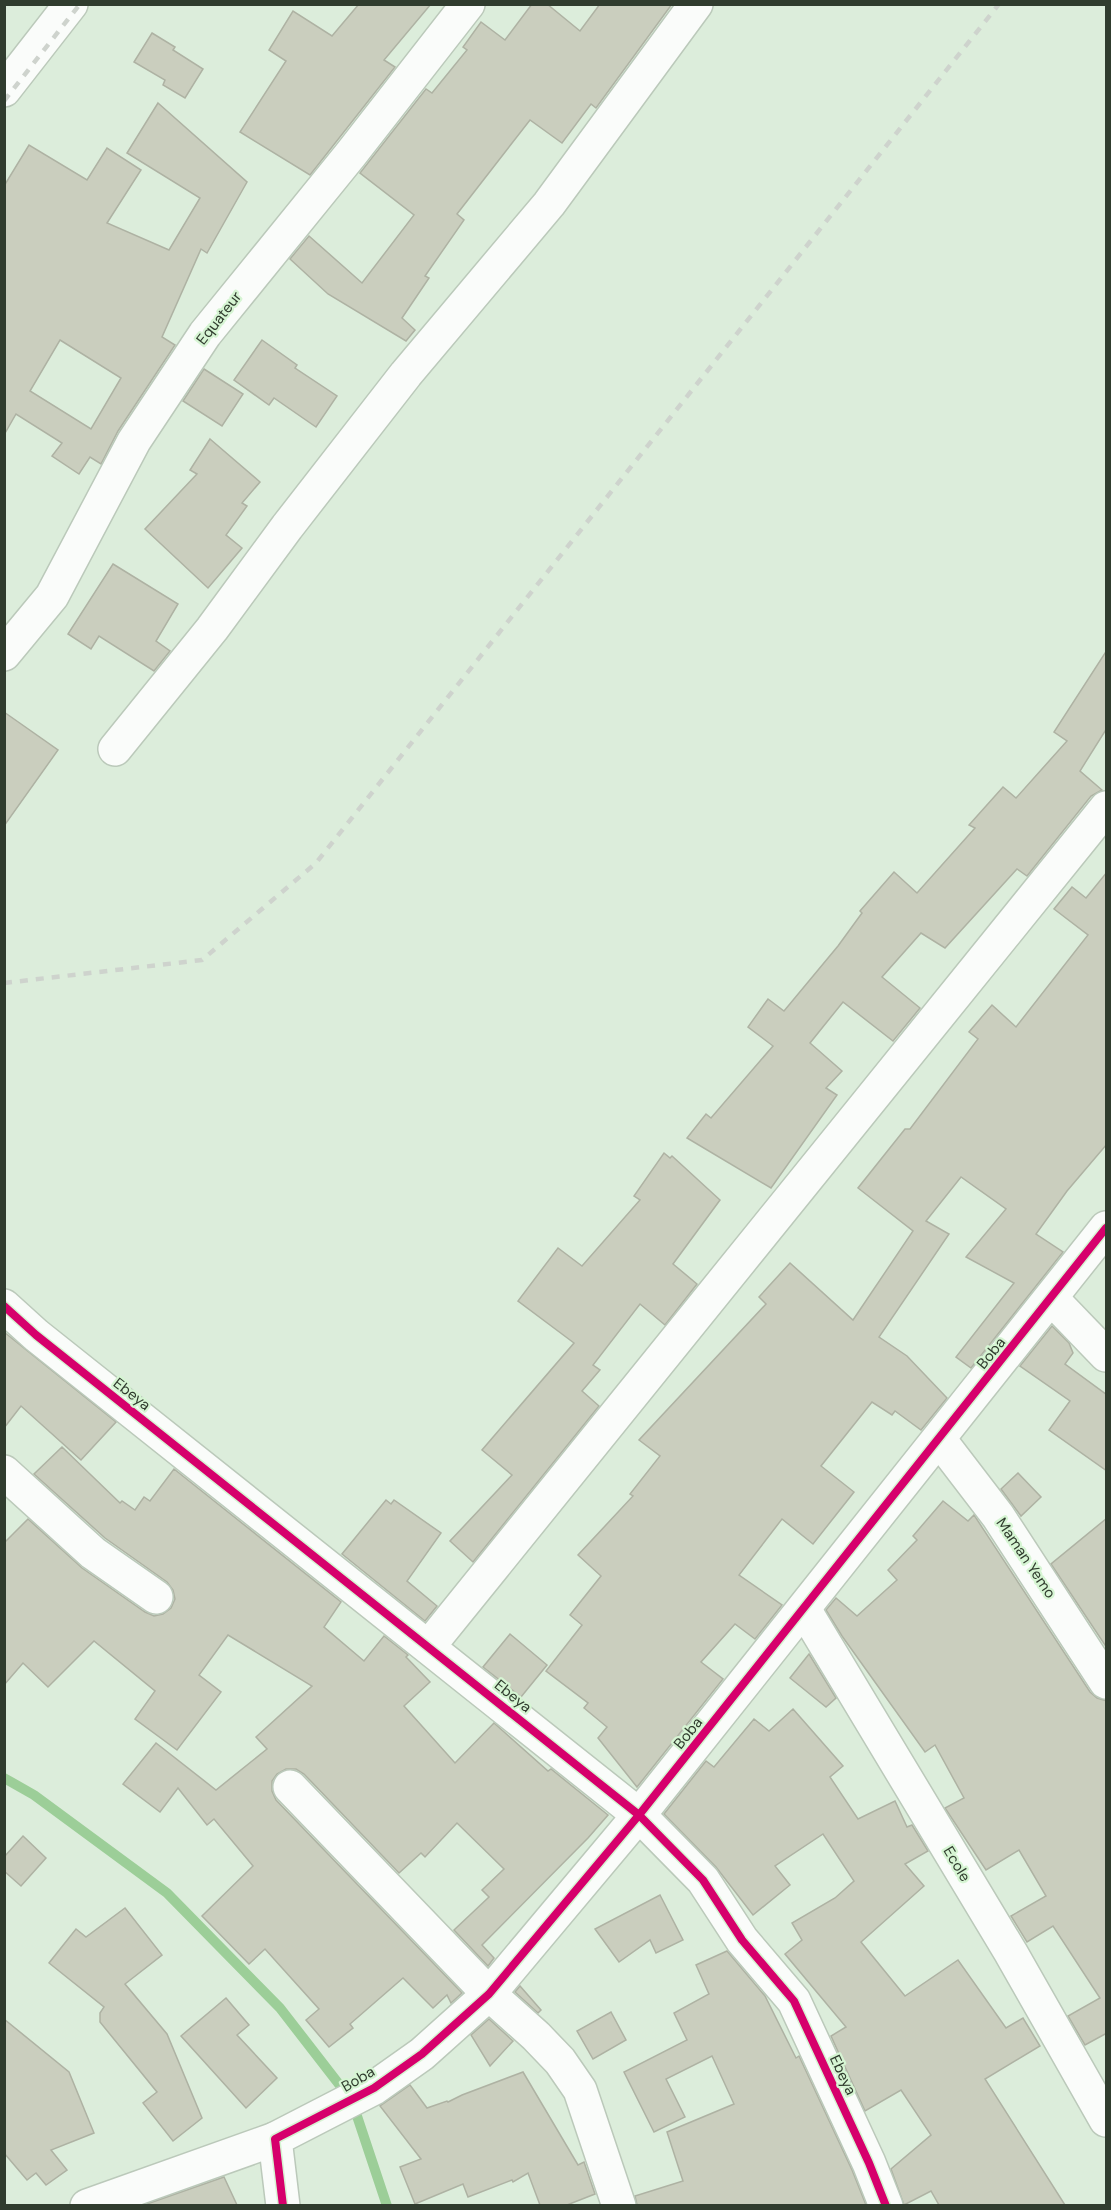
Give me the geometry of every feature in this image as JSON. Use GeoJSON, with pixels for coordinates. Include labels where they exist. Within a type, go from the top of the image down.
{"type":"FeatureCollection","features":[{"type":"Feature","properties":{"kind":"street"},"geometry":{"type":"LineString","coordinates":[[4,90],[71,4]]}},
{"type":"Feature","properties":{"kind":"street","name":"Equateur"},"geometry":{"type":"LineString","coordinates":[[4,654],[52,596],[134,441],[205,334],[351,154],[468,4]]}},
{"type":"Feature","properties":{"kind":"street"},"geometry":{"type":"LineString","coordinates":[[115,749],[212,629],[406,374],[549,204],[696,4]]}},
{"type":"Feature","properties":{"kind":"street"},"geometry":{"type":"LineString","coordinates":[[429,1646],[1107,808]]}},
{"type":"Feature","properties":{"kind":"street","name":"Boba"},"geometry":{"type":"LineString","coordinates":[[87,2205],[274,2139],[374,2088],[422,2054],[489,1994],[639,1815],[1107,1228]]}},
{"type":"Feature","properties":{"kind":"street"},"geometry":{"type":"LineString","coordinates":[[1052,1299],[1107,1355]]}},
{"type":"Feature","properties":{"kind":"street","name":"Ebeya"},"geometry":{"type":"LineString","coordinates":[[4,1306],[36,1335],[639,1815],[703,1880],[742,1940],[794,2001],[886,2205]]}},
{"type":"Feature","properties":{"kind":"street","name":"Maman Yemo"},"geometry":{"type":"LineString","coordinates":[[939,1438],[998,1515],[1107,1682]]}},
{"type":"Feature","properties":{"kind":"street"},"geometry":{"type":"LineString","coordinates":[[4,1472],[93,1553],[156,1597]]}},
{"type":"Feature","properties":{"kind":"street","name":"Ecole"},"geometry":{"type":"LineString","coordinates":[[804,1610],[1011,1953],[1107,2120]]}},
{"type":"Feature","properties":{"kind":"street"},"geometry":{"type":"LineString","coordinates":[[290,1787],[489,1994],[560,2061],[580,2090],[619,2205]]}},
{"type":"Feature","properties":{"kind":"street"},"geometry":{"type":"LineString","coordinates":[[274,2139],[283,2205]]}},
{"type":"Feature","properties":{"kind":"building"},"geometry":{"type":"Polygon","coordinates":[[[359,4],[431,4],[384,60],[395,67],[310,175],[240,132],[286,61],[269,50],[293,11],[332,36],[359,4]]]}},
{"type":"Feature","properties":{"kind":"building"},"geometry":{"type":"Polygon","coordinates":[[[532,4],[547,4],[580,31],[600,4],[672,4],[596,108],[591,104],[562,143],[530,120],[457,214],[464,220],[425,276],[429,278],[402,318],[415,330],[406,341],[328,294],[290,259],[309,236],[362,283],[414,215],[360,173],[426,89],[432,93],[467,50],[463,47],[481,22],[505,40],[532,4]]]}},
{"type":"Feature","properties":{"kind":"building"},"geometry":{"type":"Polygon","coordinates":[[[152,33],[175,47],[173,50],[203,69],[185,98],[163,85],[165,80],[134,62],[152,33]]]}},
{"type":"Feature","properties":{"kind":"building"},"geometry":{"type":"Polygon","coordinates":[[[158,103],[247,182],[207,253],[201,249],[162,337],[175,345],[118,431],[101,464],[90,457],[79,474],[52,456],[62,443],[16,414],[4,435],[4,186],[29,145],[87,180],[107,148],[141,170],[107,223],[169,250],[200,198],[127,153],[158,103]],[[60,340],[30,391],[91,429],[121,378],[60,340]]]}},
{"type":"Feature","properties":{"kind":"building"},"geometry":{"type":"Polygon","coordinates":[[[262,340],[297,365],[295,368],[337,396],[316,427],[274,398],[269,405],[234,380],[262,340]]]}},
{"type":"Feature","properties":{"kind":"building"},"geometry":{"type":"Polygon","coordinates":[[[204,369],[243,394],[222,426],[183,401],[204,369]]]}},
{"type":"Feature","properties":{"kind":"building"},"geometry":{"type":"Polygon","coordinates":[[[210,439],[260,482],[242,503],[247,506],[226,535],[242,548],[208,588],[145,529],[197,474],[190,470],[210,439]]]}},
{"type":"Feature","properties":{"kind":"building"},"geometry":{"type":"Polygon","coordinates":[[[113,564],[178,604],[156,641],[170,651],[154,671],[99,636],[91,649],[68,634],[113,564]]]}},
{"type":"Feature","properties":{"kind":"building"},"geometry":{"type":"Polygon","coordinates":[[[1107,650],[1107,728],[1080,771],[1102,790],[1091,796],[1027,876],[1017,869],[945,948],[921,933],[882,977],[920,1008],[893,1041],[843,1002],[810,1043],[842,1071],[826,1088],[837,1095],[771,1188],[687,1138],[706,1114],[711,1118],[773,1046],[748,1027],[768,999],[784,1011],[838,946],[862,913],[860,911],[894,872],[917,893],[975,828],[969,825],[1003,787],[1016,798],[1067,741],[1054,732],[1107,650]]]}},
{"type":"Feature","properties":{"kind":"building"},"geometry":{"type":"Polygon","coordinates":[[[4,712],[58,750],[4,826],[4,712]]]}},
{"type":"Feature","properties":{"kind":"building"},"geometry":{"type":"Polygon","coordinates":[[[1107,872],[1107,1144],[1067,1191],[1036,1234],[1063,1252],[971,1368],[956,1357],[1014,1283],[966,1257],[1006,1209],[961,1177],[926,1221],[949,1234],[879,1337],[907,1356],[947,1398],[921,1430],[895,1411],[892,1415],[872,1402],[821,1466],[854,1492],[813,1544],[782,1519],[739,1575],[782,1605],[755,1639],[735,1624],[701,1662],[723,1679],[637,1787],[598,1738],[607,1727],[584,1708],[588,1703],[546,1671],[582,1625],[570,1615],[601,1576],[578,1555],[633,1496],[630,1494],[660,1456],[639,1440],[766,1304],[759,1297],[790,1263],[853,1320],[913,1231],[858,1188],[905,1129],[910,1129],[978,1039],[969,1032],[992,1005],[1016,1027],[1088,935],[1054,909],[1072,887],[1086,898],[1107,872]]]}},
{"type":"Feature","properties":{"kind":"building"},"geometry":{"type":"Polygon","coordinates":[[[664,1153],[670,1158],[672,1156],[720,1200],[673,1264],[697,1284],[665,1325],[640,1304],[593,1365],[600,1370],[582,1391],[599,1406],[473,1562],[450,1541],[512,1475],[482,1450],[574,1343],[518,1301],[558,1248],[582,1266],[640,1200],[634,1196],[664,1153]]]}},
{"type":"Feature","properties":{"kind":"building"},"geometry":{"type":"Polygon","coordinates":[[[1052,1326],[1069,1343],[1073,1353],[1065,1364],[1107,1395],[1107,1471],[1049,1430],[1070,1401],[1020,1366],[1052,1326]]]}},
{"type":"Feature","properties":{"kind":"building"},"geometry":{"type":"Polygon","coordinates":[[[4,1332],[116,1422],[81,1460],[21,1406],[4,1428],[4,1332]]]}},
{"type":"Feature","properties":{"kind":"building"},"geometry":{"type":"Polygon","coordinates":[[[62,1447],[120,1503],[122,1501],[135,1510],[144,1497],[150,1501],[174,1469],[341,1602],[324,1627],[364,1661],[384,1636],[408,1655],[406,1657],[430,1682],[404,1706],[455,1763],[494,1723],[548,1771],[551,1769],[608,1815],[482,1945],[494,1958],[488,1966],[454,1930],[489,1897],[482,1890],[504,1869],[457,1823],[425,1857],[421,1853],[399,1873],[304,1774],[296,1769],[286,1769],[277,1774],[272,1781],[272,1791],[276,1800],[462,1993],[451,2003],[447,1995],[433,2008],[403,1978],[350,2024],[353,2028],[329,2047],[306,2020],[319,2009],[265,1949],[249,1964],[202,1916],[253,1866],[214,1819],[207,1825],[178,1788],[160,1812],[123,1784],[156,1743],[216,1790],[267,1749],[256,1737],[312,1686],[228,1635],[199,1675],[221,1692],[177,1750],[135,1719],[155,1691],[94,1641],[48,1687],[23,1663],[4,1685],[4,1543],[28,1519],[82,1568],[145,1612],[154,1616],[163,1614],[171,1608],[175,1599],[173,1590],[167,1582],[105,1538],[34,1474],[62,1447]]]}},
{"type":"Feature","properties":{"kind":"building"},"geometry":{"type":"Polygon","coordinates":[[[1018,1473],[1041,1497],[1021,1516],[1001,1489],[1018,1473]]]}},
{"type":"Feature","properties":{"kind":"building"},"geometry":{"type":"Polygon","coordinates":[[[386,1500],[391,1504],[394,1500],[441,1533],[407,1581],[437,1606],[425,1621],[342,1554],[386,1500]]]}},
{"type":"Feature","properties":{"kind":"building"},"geometry":{"type":"Polygon","coordinates":[[[943,1501],[968,1521],[974,1515],[1090,1692],[1097,1698],[1107,1701],[1107,2033],[1085,2045],[1068,2016],[1100,1998],[1053,1926],[1027,1942],[1011,1916],[1046,1896],[1019,1850],[986,1870],[945,1808],[964,1798],[935,1745],[925,1752],[826,1610],[836,1598],[857,1616],[897,1580],[888,1570],[917,1540],[913,1536],[943,1501]]]}},
{"type":"Feature","properties":{"kind":"building"},"geometry":{"type":"Polygon","coordinates":[[[1107,1518],[1107,1648],[1051,1564],[1107,1518]]]}},
{"type":"Feature","properties":{"kind":"building"},"geometry":{"type":"Polygon","coordinates":[[[510,1634],[547,1665],[521,1697],[483,1667],[510,1634]]]}},
{"type":"Feature","properties":{"kind":"building"},"geometry":{"type":"Polygon","coordinates":[[[809,1654],[836,1698],[826,1707],[790,1678],[809,1654]]]}},
{"type":"Feature","properties":{"kind":"building"},"geometry":{"type":"Polygon","coordinates":[[[793,1709],[843,1766],[830,1777],[858,1819],[895,1801],[907,1827],[912,1825],[928,1851],[905,1864],[924,1886],[861,1942],[905,1996],[958,1960],[1006,2028],[1023,2018],[1040,2046],[985,2079],[1065,2205],[939,2205],[931,2191],[904,2205],[891,2169],[931,2135],[901,2090],[865,2111],[831,2036],[846,2027],[785,1954],[802,1940],[792,1923],[835,1898],[854,1881],[823,1834],[775,1866],[790,1885],[753,1915],[716,1867],[664,1814],[706,1761],[714,1767],[754,1719],[769,1731],[793,1709]]]}},
{"type":"Feature","properties":{"kind":"building"},"geometry":{"type":"Polygon","coordinates":[[[23,1836],[46,1858],[21,1886],[4,1871],[4,1857],[23,1836]]]}},
{"type":"Feature","properties":{"kind":"building"},"geometry":{"type":"Polygon","coordinates":[[[660,1895],[683,1940],[656,1953],[650,1940],[619,1962],[595,1929],[660,1895]]]}},
{"type":"Feature","properties":{"kind":"building"},"geometry":{"type":"Polygon","coordinates":[[[125,1908],[162,1955],[125,1984],[167,2034],[202,2118],[173,2141],[143,2103],[157,2092],[100,2022],[100,2013],[104,2007],[49,1963],[76,1929],[86,1937],[125,1908]]]}},
{"type":"Feature","properties":{"kind":"building"},"geometry":{"type":"Polygon","coordinates":[[[727,1951],[765,1996],[796,2058],[799,2056],[866,2205],[637,2205],[635,2196],[683,2181],[667,2132],[734,2104],[712,2056],[666,2079],[685,2117],[654,2132],[624,2072],[687,2040],[674,2013],[709,1994],[696,1965],[727,1951]]]}},
{"type":"Feature","properties":{"kind":"building"},"geometry":{"type":"Polygon","coordinates":[[[520,1986],[541,2010],[538,2013],[515,1992],[520,1986]]]}},
{"type":"Feature","properties":{"kind":"building"},"geometry":{"type":"Polygon","coordinates":[[[226,1998],[249,2025],[237,2035],[277,2078],[246,2108],[181,2036],[226,1998]]]}},
{"type":"Feature","properties":{"kind":"building"},"geometry":{"type":"Polygon","coordinates":[[[611,2012],[626,2040],[593,2059],[577,2031],[611,2012]]]}},
{"type":"Feature","properties":{"kind":"building"},"geometry":{"type":"Polygon","coordinates":[[[4,2019],[69,2072],[94,2133],[51,2150],[67,2170],[46,2185],[36,2173],[27,2180],[4,2153],[4,2019]]]}},
{"type":"Feature","properties":{"kind":"building"},"geometry":{"type":"Polygon","coordinates":[[[489,2019],[513,2041],[490,2066],[471,2035],[489,2019]]]}},
{"type":"Feature","properties":{"kind":"building"},"geometry":{"type":"Polygon","coordinates":[[[523,2072],[578,2165],[584,2162],[595,2194],[567,2205],[540,2205],[528,2173],[513,2182],[512,2180],[468,2197],[463,2184],[415,2204],[400,2167],[421,2159],[380,2106],[410,2085],[427,2108],[523,2072]]]}},
{"type":"Feature","properties":{"kind":"building"},"geometry":{"type":"Polygon","coordinates":[[[224,2177],[237,2205],[144,2205],[224,2177]]]}},
{"type":"Feature","properties":{"kind":"waterway"},"geometry":{"type":"LineString","coordinates":[[4,1778],[34,1795],[167,1893],[280,2008],[352,2101],[387,2206]]}},
{"type":"Feature","properties":{"kind":"railway"},"geometry":{"type":"LineString","coordinates":[[4,101],[80,4]]}},
{"type":"Feature","properties":{"kind":"railway"},"geometry":{"type":"LineString","coordinates":[[4,983],[202,960],[316,863],[999,4]]}},
{"type":"Feature","properties":{"kind":"cycle path"},"geometry":{"type":"LineString","coordinates":[[283,2206],[275,2139],[374,2088],[422,2054],[489,1994],[639,1815],[1106,1228]]}},
{"type":"Feature","properties":{"kind":"cycle path"},"geometry":{"type":"LineString","coordinates":[[4,1306],[36,1335],[639,1815],[703,1880],[742,1940],[794,2001],[869,2163],[886,2206]]}}]}
